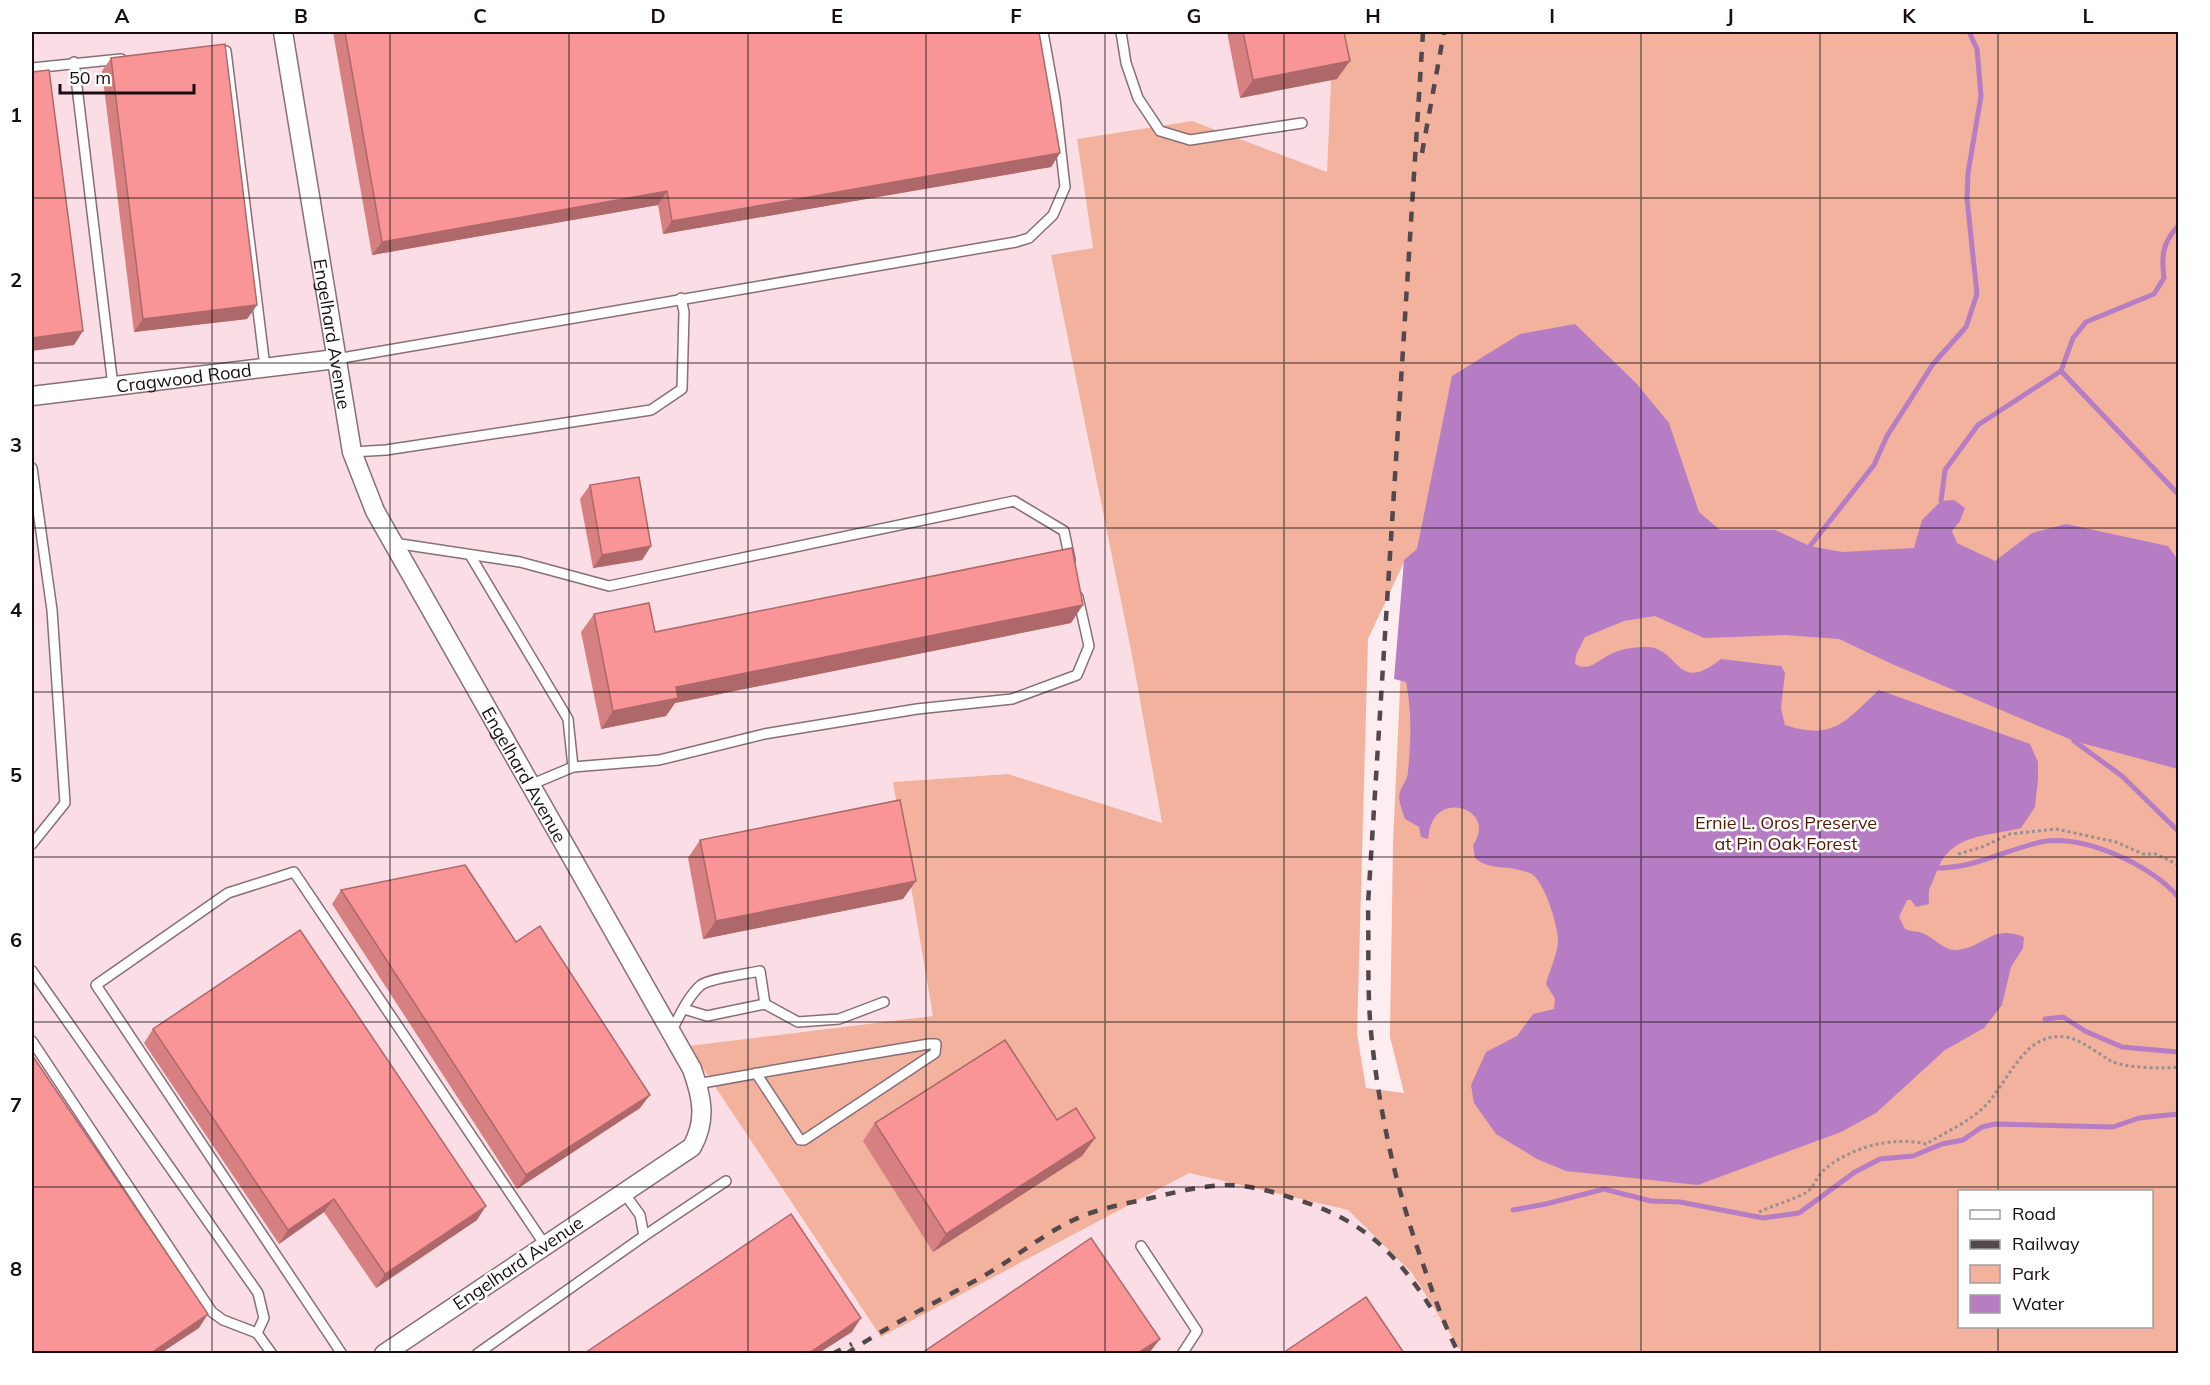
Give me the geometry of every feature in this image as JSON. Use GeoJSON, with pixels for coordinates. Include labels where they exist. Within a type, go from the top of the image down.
{"type":"FeatureCollection","features":[{"type":"Feature","properties":{"kind":"street","name":"Engelhard Avenue"},"geometry":{"type":"LineString","coordinates":[[283,32],[352,452],[375,511],[671,1032],[702,1098],[699,1134],[692,1147],[384,1353]]}},
{"type":"Feature","properties":{"kind":"street","name":"Cragwood Road"},"geometry":{"type":"LineString","coordinates":[[32,396],[336,359]]}},
{"type":"Feature","properties":{"kind":"lane"},"geometry":{"type":"LineString","coordinates":[[336,359],[1029,238],[1053,215],[1065,187],[1055,99],[1043,32]]}},
{"type":"Feature","properties":{"kind":"lane"},"geometry":{"type":"LineString","coordinates":[[1121,32],[1126,63],[1138,98],[1160,131],[1190,140],[1302,123]]}},
{"type":"Feature","properties":{"kind":"lane"},"geometry":{"type":"LineString","coordinates":[[207,53],[226,51],[265,367]]}},
{"type":"Feature","properties":{"kind":"lane"},"geometry":{"type":"LineString","coordinates":[[32,68],[74,62],[131,59]]}},
{"type":"Feature","properties":{"kind":"lane"},"geometry":{"type":"LineString","coordinates":[[74,62],[113,386]]}},
{"type":"Feature","properties":{"kind":"lane"},"geometry":{"type":"LineString","coordinates":[[352,452],[386,450],[651,410],[682,389],[684,312],[681,298]]}},
{"type":"Feature","properties":{"kind":"lane"},"geometry":{"type":"LineString","coordinates":[[32,468],[52,610],[65,803],[32,844]]}},
{"type":"Feature","properties":{"kind":"lane"},"geometry":{"type":"LineString","coordinates":[[393,542],[520,562],[609,586],[1014,501],[1064,531],[1071,565]]}},
{"type":"Feature","properties":{"kind":"lane"},"geometry":{"type":"LineString","coordinates":[[470,555],[568,719],[573,767]]}},
{"type":"Feature","properties":{"kind":"lane"},"geometry":{"type":"LineString","coordinates":[[530,785],[573,767],[659,760],[764,734],[917,710],[1012,699],[1077,675],[1089,646],[1076,588]]}},
{"type":"Feature","properties":{"kind":"lane"},"geometry":{"type":"LineString","coordinates":[[342,1353],[96,985],[228,893],[294,872],[545,1245]]}},
{"type":"Feature","properties":{"kind":"lane"},"geometry":{"type":"LineString","coordinates":[[32,971],[258,1293],[264,1318],[257,1333]]}},
{"type":"Feature","properties":{"kind":"lane"},"geometry":{"type":"LineString","coordinates":[[671,1032],[703,983],[760,971],[765,1005]]}},
{"type":"Feature","properties":{"kind":"lane"},"geometry":{"type":"LineString","coordinates":[[684,1009],[707,1016],[765,1005],[798,1022],[839,1019],[884,1002]]}},
{"type":"Feature","properties":{"kind":"lane"},"geometry":{"type":"LineString","coordinates":[[32,1041],[212,1312],[223,1320],[257,1333],[272,1353]]}},
{"type":"Feature","properties":{"kind":"lane"},"geometry":{"type":"LineString","coordinates":[[697,1084],[756,1073],[929,1044],[936,1044],[937,1048],[935,1053],[804,1140],[800,1140],[756,1073]]}},
{"type":"Feature","properties":{"kind":"lane"},"geometry":{"type":"LineString","coordinates":[[477,1353],[726,1181]]}},
{"type":"Feature","properties":{"kind":"lane"},"geometry":{"type":"LineString","coordinates":[[624,1192],[640,1215],[644,1236]]}},
{"type":"Feature","properties":{"kind":"lane"},"geometry":{"type":"LineString","coordinates":[[1141,1246],[1197,1331],[1182,1353]]}},
{"type":"Feature","properties":{"kind":"path"},"geometry":{"type":"LineString","coordinates":[[1958,854],[1982,847],[2010,834],[2056,829],[2116,842],[2143,854],[2156,854],[2178,865]]}},
{"type":"Feature","properties":{"kind":"path"},"geometry":{"type":"LineString","coordinates":[[1759,1212],[1809,1191],[1825,1169],[1853,1153],[1875,1145],[1909,1140],[1926,1144],[1946,1133],[1986,1105],[2017,1061],[2033,1046],[2049,1037],[2068,1037],[2114,1062],[2165,1068],[2178,1067]]}},
{"type":"Feature","properties":{"kind":"shaded area"},"geometry":{"type":"Polygon","coordinates":[[[32,32],[1333,32],[1327,172],[1192,121],[1077,139],[1093,248],[1131,650],[1162,824],[1008,774],[893,782],[933,1016],[688,1046],[881,1337],[1188,1173],[1348,1210],[1412,1273],[1462,1353],[32,1353],[32,32]]]}},
{"type":"Feature","properties":{"kind":"green space","name":"Ernie L. Oros Preserve at Pin Oak Forest"},"geometry":{"type":"Polygon","coordinates":[[[1333,32],[2178,32],[2178,1353],[1462,1353],[1412,1273],[1348,1210],[1189,1173],[881,1337],[688,1046],[933,1016],[893,782],[1008,774],[1162,823],[1131,650],[1051,255],[1093,248],[1077,139],[1192,121],[1327,172],[1333,32]],[[1406,558],[1368,639],[1357,1034],[1366,1088],[1404,1093],[1390,1037],[1393,843],[1406,558]]]}},
{"type":"Feature","properties":{"kind":"water"},"geometry":{"type":"Polygon","coordinates":[[[1575,324],[1636,383],[1669,423],[1699,512],[1720,530],[1775,530],[1810,546],[1842,552],[1914,548],[1922,520],[1941,501],[1954,500],[1965,508],[1960,521],[1952,531],[1957,543],[1995,561],[2032,533],[2066,524],[2168,546],[2178,560],[2178,769],[2074,741],[1892,664],[1839,639],[1785,635],[1704,638],[1655,616],[1624,621],[1585,637],[1576,655],[1575,664],[1585,667],[1620,650],[1645,647],[1656,649],[1686,671],[1695,673],[1721,659],[1781,666],[1785,673],[1781,708],[1785,725],[1816,731],[1838,725],[1879,690],[2030,744],[2038,762],[2035,807],[2021,828],[1971,839],[1950,850],[1942,860],[1931,886],[1929,904],[1916,907],[1911,900],[1907,900],[1899,917],[1905,929],[1924,934],[1952,950],[1967,948],[2004,933],[2024,937],[2023,948],[2011,967],[2002,1005],[1984,1028],[1945,1050],[1876,1113],[1841,1132],[1698,1185],[1566,1171],[1537,1159],[1496,1134],[1474,1103],[1471,1085],[1486,1052],[1517,1036],[1533,1014],[1554,1009],[1555,999],[1546,984],[1558,943],[1554,917],[1542,886],[1532,874],[1491,866],[1475,858],[1473,845],[1479,833],[1478,823],[1473,815],[1455,807],[1446,809],[1437,815],[1430,827],[1428,839],[1421,837],[1419,827],[1405,819],[1399,798],[1408,774],[1410,737],[1406,682],[1394,679],[1404,560],[1417,549],[1452,376],[1520,334],[1575,324]]]}},
{"type":"Feature","properties":{"kind":"building"},"geometry":{"type":"Polygon","coordinates":[[[345,32],[1039,32],[1060,153],[672,221],[667,191],[382,242],[345,32]]]}},
{"type":"Feature","properties":{"kind":"building"},"geometry":{"type":"Polygon","coordinates":[[[1243,32],[1344,32],[1350,61],[1253,80],[1243,32]]]}},
{"type":"Feature","properties":{"kind":"building"},"geometry":{"type":"Polygon","coordinates":[[[225,44],[257,305],[143,319],[111,58],[225,44]]]}},
{"type":"Feature","properties":{"kind":"building"},"geometry":{"type":"Polygon","coordinates":[[[49,70],[83,331],[32,338],[32,72],[49,70]]]}},
{"type":"Feature","properties":{"kind":"building"},"geometry":{"type":"Polygon","coordinates":[[[639,477],[651,546],[602,555],[590,485],[639,477]]]}},
{"type":"Feature","properties":{"kind":"building"},"geometry":{"type":"Polygon","coordinates":[[[1072,548],[1083,605],[676,687],[678,698],[613,711],[594,614],[649,603],[655,632],[1072,548]]]}},
{"type":"Feature","properties":{"kind":"building"},"geometry":{"type":"Polygon","coordinates":[[[900,800],[916,881],[716,921],[700,840],[900,800]]]}},
{"type":"Feature","properties":{"kind":"building"},"geometry":{"type":"Polygon","coordinates":[[[465,865],[516,942],[540,926],[650,1095],[526,1175],[341,890],[465,865]]]}},
{"type":"Feature","properties":{"kind":"building"},"geometry":{"type":"Polygon","coordinates":[[[300,930],[486,1206],[385,1274],[334,1199],[288,1230],[153,1029],[300,930]]]}},
{"type":"Feature","properties":{"kind":"building"},"geometry":{"type":"Polygon","coordinates":[[[1005,1040],[1057,1120],[1076,1108],[1095,1138],[946,1234],[875,1123],[1005,1040]]]}},
{"type":"Feature","properties":{"kind":"building"},"geometry":{"type":"Polygon","coordinates":[[[32,1055],[208,1314],[151,1353],[32,1353],[32,1055]]]}},
{"type":"Feature","properties":{"kind":"building"},"geometry":{"type":"Polygon","coordinates":[[[791,1214],[861,1318],[809,1353],[585,1353],[791,1214]]]}},
{"type":"Feature","properties":{"kind":"building"},"geometry":{"type":"Polygon","coordinates":[[[1091,1238],[1160,1339],[1138,1353],[922,1353],[1091,1238]]]}},
{"type":"Feature","properties":{"kind":"building"},"geometry":{"type":"Polygon","coordinates":[[[1366,1297],[1404,1353],[1283,1353],[1366,1297]]]}},
{"type":"Feature","properties":{"kind":"waterway"},"geometry":{"type":"LineString","coordinates":[[1810,546],[1874,465],[1887,436],[1933,364],[1966,327],[1977,294],[1967,199],[1968,173],[1981,96],[1977,49],[1969,32]]}},
{"type":"Feature","properties":{"kind":"waterway"},"geometry":{"type":"LineString","coordinates":[[1941,501],[1945,470],[1978,425],[2061,371],[2073,338],[2086,322],[2154,294],[2164,278],[2163,256],[2166,243],[2178,226]]}},
{"type":"Feature","properties":{"kind":"waterway"},"geometry":{"type":"LineString","coordinates":[[2061,371],[2178,494]]}},
{"type":"Feature","properties":{"kind":"waterway"},"geometry":{"type":"LineString","coordinates":[[2074,741],[2122,776],[2178,831]]}},
{"type":"Feature","properties":{"kind":"waterway"},"geometry":{"type":"LineString","coordinates":[[1938,868],[1977,862],[2041,842],[2076,843],[2096,847],[2134,863],[2152,874],[2178,897]]}},
{"type":"Feature","properties":{"kind":"waterway"},"geometry":{"type":"LineString","coordinates":[[2045,1019],[2063,1017],[2085,1031],[2122,1047],[2178,1052]]}},
{"type":"Feature","properties":{"kind":"waterway"},"geometry":{"type":"LineString","coordinates":[[1513,1210],[1604,1189],[1651,1201],[1680,1202],[1763,1218],[1799,1213],[1855,1172],[1880,1159],[1913,1156],[1942,1144],[1963,1140],[1982,1127],[1995,1124],[2113,1127],[2139,1118],[2178,1114]]}},
{"type":"Feature","properties":{"kind":"railway"},"geometry":{"type":"LineString","coordinates":[[1423,32],[1368,904],[1369,1000],[1379,1091],[1397,1179],[1413,1236],[1431,1287],[1459,1354]]}},
{"type":"Feature","properties":{"kind":"railway"},"geometry":{"type":"LineString","coordinates":[[1422,153],[1444,32]]}},
{"type":"Feature","properties":{"kind":"railway"},"geometry":{"type":"LineString","coordinates":[[846,1354],[895,1324],[980,1278],[1071,1221],[1118,1205],[1189,1190],[1227,1185],[1243,1186],[1282,1195],[1315,1206],[1357,1227],[1375,1240],[1407,1273],[1436,1316]]}},
{"type":"Feature","properties":{"kind":"railway"},"geometry":{"type":"LineString","coordinates":[[832,1354],[852,1344]]}}]}
